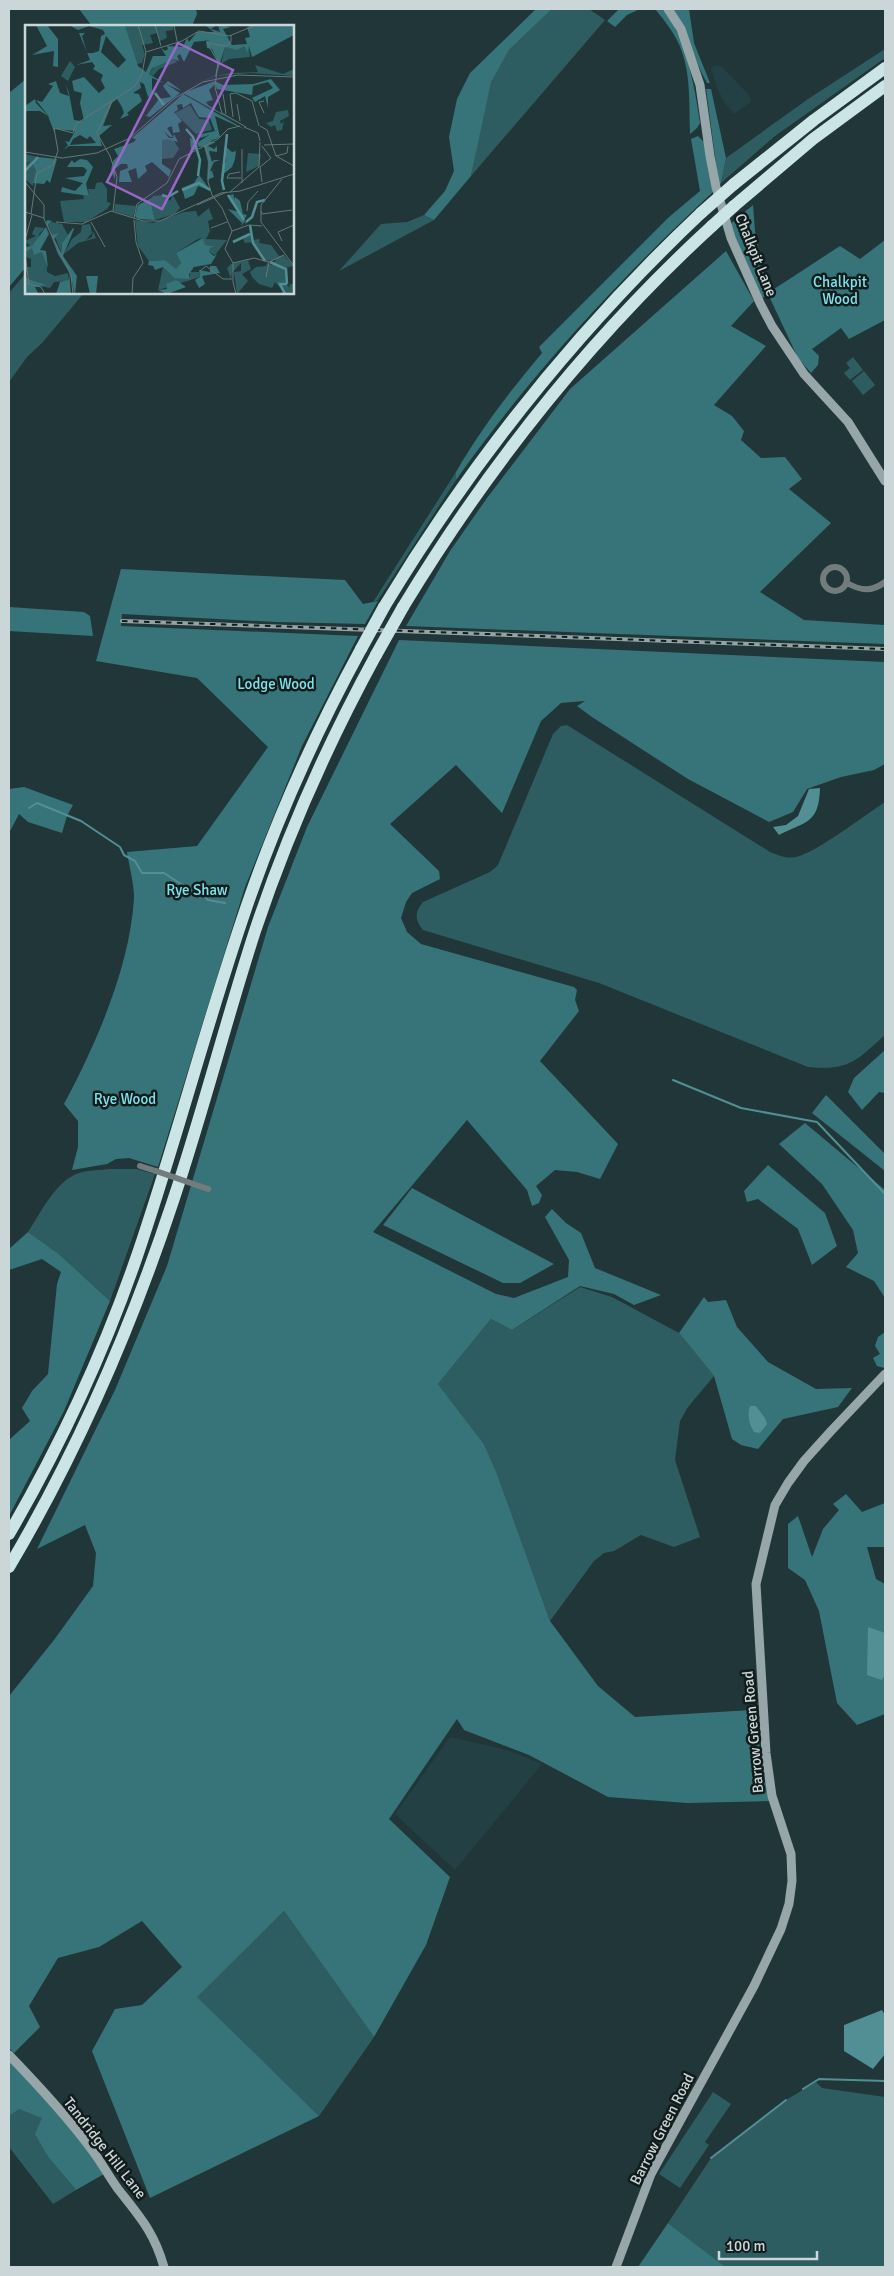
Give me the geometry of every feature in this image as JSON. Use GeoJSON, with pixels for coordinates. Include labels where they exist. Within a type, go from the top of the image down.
{"type":"FeatureCollection","features":[{"type":"Feature","properties":{"kind":"highway"},"geometry":{"type":"LineString","coordinates":[[9,1534],[66,1424],[116,1310],[150,1218],[218,992],[252,891],[293,788],[361,649],[384,607],[453,499],[538,387],[614,300],[734,184],[820,115],[885,68]]}},
{"type":"Feature","properties":{"kind":"highway"},"geometry":{"type":"LineString","coordinates":[[9,1567],[84,1424],[124,1333],[172,1202],[255,930],[279,863],[325,755],[376,654],[403,607],[473,497],[548,398],[636,299],[734,206],[813,139],[885,86]]}},
{"type":"Feature","properties":{"kind":"street","name":"Chalkpit Lane"},"geometry":{"type":"LineString","coordinates":[[668,9],[681,29],[700,85],[716,187],[732,238],[760,303],[772,326],[804,374],[848,422],[885,481]]}},
{"type":"Feature","properties":{"kind":"street"},"geometry":{"type":"LineString","coordinates":[[847,583],[864,590],[872,589],[885,582]]}},
{"type":"Feature","properties":{"kind":"street"},"geometry":{"type":"LineString","coordinates":[[140,1166],[208,1189]]}},
{"type":"Feature","properties":{"kind":"street","name":"Barrow Green Road"},"geometry":{"type":"LineString","coordinates":[[616,2267],[651,2174],[754,1986],[781,1929],[789,1904],[792,1881],[791,1854],[772,1796],[766,1754],[756,1584],[775,1505],[788,1483],[810,1455],[885,1374]]}},
{"type":"Feature","properties":{"kind":"street","name":"Tandridge Hill Lane"},"geometry":{"type":"LineString","coordinates":[[9,2055],[64,2114],[93,2151],[117,2188],[140,2215],[152,2234],[164,2267]]}},
{"type":"Feature","properties":{"kind":"shaded area"},"geometry":{"type":"Polygon","coordinates":[[[552,9],[589,9],[605,20],[471,176],[490,82],[509,50],[552,9]]]}},
{"type":"Feature","properties":{"kind":"shaded area"},"geometry":{"type":"Polygon","coordinates":[[[885,49],[885,58],[775,136],[721,183],[726,158],[808,99],[885,49]]]}},
{"type":"Feature","properties":{"kind":"shaded area"},"geometry":{"type":"Polygon","coordinates":[[[714,66],[721,66],[749,95],[751,102],[734,114],[724,102],[717,87],[711,69],[714,66]]]}},
{"type":"Feature","properties":{"kind":"shaded area"},"geometry":{"type":"Polygon","coordinates":[[[424,215],[434,220],[339,271],[381,224],[407,222],[424,215]]]}},
{"type":"Feature","properties":{"kind":"shaded area"},"geometry":{"type":"Polygon","coordinates":[[[25,274],[25,294],[83,294],[42,343],[27,357],[9,382],[9,293],[25,274]]]}},
{"type":"Feature","properties":{"kind":"shaded area"},"geometry":{"type":"Polygon","coordinates":[[[853,357],[863,370],[850,380],[844,373],[850,368],[846,363],[853,357]]]}},
{"type":"Feature","properties":{"kind":"shaded area"},"geometry":{"type":"Polygon","coordinates":[[[864,371],[875,385],[863,395],[852,381],[864,371]]]}},
{"type":"Feature","properties":{"kind":"shaded area"},"geometry":{"type":"Polygon","coordinates":[[[456,472],[456,480],[378,600],[373,602],[456,472]]]}},
{"type":"Feature","properties":{"kind":"shaded area"},"geometry":{"type":"Polygon","coordinates":[[[567,725],[770,852],[782,856],[796,857],[805,854],[885,802],[885,1035],[859,1058],[851,1062],[833,1067],[808,1067],[599,983],[423,930],[417,916],[418,909],[423,902],[490,872],[498,865],[553,734],[561,726],[567,725]]]}},
{"type":"Feature","properties":{"kind":"shaded area"},"geometry":{"type":"Polygon","coordinates":[[[820,788],[817,809],[814,815],[804,823],[779,835],[773,827],[786,825],[798,816],[809,789],[820,788]]]}},
{"type":"Feature","properties":{"kind":"shaded area"},"geometry":{"type":"Polygon","coordinates":[[[136,1169],[155,1174],[110,1301],[59,1254],[28,1232],[49,1198],[70,1177],[83,1172],[136,1169]]]}},
{"type":"Feature","properties":{"kind":"shaded area"},"geometry":{"type":"Polygon","coordinates":[[[580,1287],[612,1297],[679,1333],[714,1376],[688,1407],[680,1421],[675,1460],[700,1537],[674,1547],[641,1535],[614,1551],[604,1553],[594,1561],[550,1621],[496,1471],[484,1444],[438,1384],[491,1319],[512,1330],[580,1287]]]}},
{"type":"Feature","properties":{"kind":"shaded area"},"geometry":{"type":"Polygon","coordinates":[[[750,1406],[756,1406],[765,1418],[767,1424],[760,1433],[754,1432],[751,1426],[749,1420],[750,1406]]]}},
{"type":"Feature","properties":{"kind":"shaded area"},"geometry":{"type":"Polygon","coordinates":[[[868,1627],[885,1633],[885,1674],[882,1680],[867,1675],[868,1627]]]}},
{"type":"Feature","properties":{"kind":"shaded area"},"geometry":{"type":"Polygon","coordinates":[[[450,1737],[507,1750],[542,1764],[455,1870],[395,1814],[450,1737]]]}},
{"type":"Feature","properties":{"kind":"shaded area"},"geometry":{"type":"Polygon","coordinates":[[[284,1911],[374,2037],[319,2116],[196,1997],[284,1911]]]}},
{"type":"Feature","properties":{"kind":"shaded area"},"geometry":{"type":"Polygon","coordinates":[[[882,2010],[885,2015],[885,2054],[873,2069],[844,2051],[844,2025],[882,2010]]]}},
{"type":"Feature","properties":{"kind":"shaded area"},"geometry":{"type":"Polygon","coordinates":[[[816,2082],[822,2088],[885,2097],[885,2267],[725,2267],[668,2223],[711,2158],[786,2100],[816,2082]]]}},
{"type":"Feature","properties":{"kind":"shaded area"},"geometry":{"type":"Polygon","coordinates":[[[713,2092],[731,2104],[705,2142],[709,2145],[680,2188],[659,2174],[713,2092]]]}},
{"type":"Feature","properties":{"kind":"shaded area"},"geometry":{"type":"Polygon","coordinates":[[[19,2108],[43,2118],[49,2158],[76,2190],[53,2204],[9,2147],[9,2116],[19,2108]]]}},
{"type":"Feature","properties":{"kind":"green space"},"geometry":{"type":"Polygon","coordinates":[[[79,9],[196,9],[197,14],[192,25],[91,25],[79,9]]]}},
{"type":"Feature","properties":{"kind":"green space"},"geometry":{"type":"Polygon","coordinates":[[[536,9],[552,9],[509,50],[491,82],[471,176],[434,220],[424,215],[445,191],[454,171],[449,137],[457,99],[470,73],[536,9]]]}},
{"type":"Feature","properties":{"kind":"green space"},"geometry":{"type":"Polygon","coordinates":[[[619,9],[640,9],[627,15],[615,27],[607,21],[619,9]]]}},
{"type":"Feature","properties":{"kind":"green space"},"geometry":{"type":"Polygon","coordinates":[[[655,9],[665,9],[673,22],[689,64],[700,123],[690,134],[689,92],[685,62],[674,35],[655,9]]]}},
{"type":"Feature","properties":{"kind":"green space"},"geometry":{"type":"Polygon","coordinates":[[[673,9],[689,9],[694,43],[710,83],[707,83],[702,74],[683,27],[673,9]]]}},
{"type":"Feature","properties":{"kind":"green space"},"geometry":{"type":"Polygon","coordinates":[[[25,80],[25,268],[9,287],[9,93],[25,80]]]}},
{"type":"Feature","properties":{"kind":"green space"},"geometry":{"type":"Polygon","coordinates":[[[706,89],[711,89],[726,158],[719,186],[706,89]]]}},
{"type":"Feature","properties":{"kind":"green space"},"geometry":{"type":"Polygon","coordinates":[[[698,136],[704,142],[714,191],[610,293],[515,402],[456,480],[456,472],[475,441],[507,396],[542,353],[539,347],[669,217],[700,191],[691,139],[698,136]]]}},
{"type":"Feature","properties":{"kind":"green space","name":"Chalkpit Wood"},"geometry":{"type":"Polygon","coordinates":[[[753,205],[755,231],[768,293],[840,246],[860,259],[885,240],[885,320],[849,339],[841,328],[812,349],[819,356],[818,365],[811,373],[798,358],[768,294],[761,299],[729,225],[753,205]]]}},
{"type":"Feature","properties":{"kind":"green space"},"geometry":{"type":"Polygon","coordinates":[[[726,251],[754,301],[731,326],[766,346],[714,405],[732,416],[744,431],[741,440],[761,458],[785,457],[802,479],[789,489],[831,523],[760,592],[804,620],[885,625],[885,644],[406,626],[450,551],[487,498],[570,389],[726,251]]]}},
{"type":"Feature","properties":{"kind":"green space"},"geometry":{"type":"Polygon","coordinates":[[[121,569],[345,580],[363,604],[378,601],[365,624],[276,622],[122,614],[121,626],[358,636],[302,746],[245,887],[158,1167],[129,1158],[116,1159],[107,1164],[72,1170],[78,1147],[78,1121],[64,1104],[88,1056],[110,1004],[126,951],[134,898],[127,852],[197,846],[268,747],[197,678],[96,661],[121,569]]]}},
{"type":"Feature","properties":{"kind":"green space"},"geometry":{"type":"Polygon","coordinates":[[[9,607],[84,612],[90,616],[93,636],[9,631],[9,607]]]}},
{"type":"Feature","properties":{"kind":"green space"},"geometry":{"type":"Polygon","coordinates":[[[399,640],[885,662],[885,764],[874,770],[841,777],[807,789],[793,812],[769,822],[688,779],[592,717],[577,706],[585,701],[561,703],[541,721],[502,813],[456,765],[390,824],[439,871],[440,879],[412,893],[406,902],[401,918],[407,932],[421,944],[574,987],[577,990],[575,1000],[579,1011],[540,1061],[618,1144],[600,1179],[577,1172],[555,1170],[536,1186],[542,1195],[539,1203],[532,1206],[527,1190],[467,1120],[373,1232],[496,1294],[514,1298],[568,1277],[569,1260],[545,1217],[552,1209],[566,1223],[581,1233],[595,1268],[661,1295],[634,1305],[614,1294],[580,1286],[512,1330],[491,1319],[438,1384],[484,1444],[496,1471],[550,1621],[598,1686],[635,1717],[752,1710],[771,1801],[687,1803],[608,1797],[529,1755],[464,1730],[457,1719],[389,1819],[450,1877],[426,1945],[374,2037],[284,1911],[197,1997],[319,2116],[150,2198],[92,2051],[115,2009],[142,2005],[182,1967],[142,1921],[99,1947],[58,1958],[29,2006],[40,2027],[14,2053],[9,2048],[9,1696],[54,1640],[93,1586],[96,1553],[85,1525],[37,1549],[115,1390],[167,1266],[268,927],[307,827],[399,640]]]}},
{"type":"Feature","properties":{"kind":"green space"},"geometry":{"type":"Polygon","coordinates":[[[24,787],[73,805],[67,816],[62,833],[28,822],[19,814],[9,833],[9,789],[24,787]]]}},
{"type":"Feature","properties":{"kind":"green space"},"geometry":{"type":"Polygon","coordinates":[[[885,1050],[885,1093],[879,1092],[862,1110],[848,1092],[854,1078],[885,1050]]]}},
{"type":"Feature","properties":{"kind":"green space"},"geometry":{"type":"Polygon","coordinates":[[[826,1095],[885,1154],[885,1171],[812,1113],[826,1095]]]}},
{"type":"Feature","properties":{"kind":"green space"},"geometry":{"type":"Polygon","coordinates":[[[805,1123],[885,1190],[885,1298],[874,1281],[846,1267],[858,1253],[853,1230],[822,1184],[779,1144],[805,1123]]]}},
{"type":"Feature","properties":{"kind":"green space"},"geometry":{"type":"Polygon","coordinates":[[[768,1165],[825,1213],[837,1246],[812,1265],[798,1229],[758,1199],[747,1202],[744,1191],[768,1165]]]}},
{"type":"Feature","properties":{"kind":"green space"},"geometry":{"type":"Polygon","coordinates":[[[412,1188],[554,1264],[520,1283],[503,1283],[383,1225],[412,1188]]]}},
{"type":"Feature","properties":{"kind":"green space"},"geometry":{"type":"Polygon","coordinates":[[[28,1232],[59,1254],[110,1301],[64,1411],[9,1516],[9,1440],[30,1421],[22,1408],[32,1391],[48,1374],[57,1284],[61,1272],[42,1259],[9,1270],[9,1249],[28,1232]]]}},
{"type":"Feature","properties":{"kind":"green space"},"geometry":{"type":"Polygon","coordinates":[[[704,1297],[708,1302],[726,1300],[737,1327],[768,1362],[816,1389],[852,1388],[838,1407],[783,1419],[758,1449],[741,1445],[732,1439],[714,1376],[679,1333],[704,1297]]]}},
{"type":"Feature","properties":{"kind":"green space"},"geometry":{"type":"Polygon","coordinates":[[[885,1332],[884,1368],[877,1366],[873,1358],[880,1354],[875,1346],[878,1337],[885,1332]]]}},
{"type":"Feature","properties":{"kind":"green space"},"geometry":{"type":"Polygon","coordinates":[[[846,1494],[862,1512],[885,1503],[885,1547],[867,1547],[876,1579],[885,1584],[885,1714],[857,1725],[837,1703],[819,1611],[805,1580],[788,1568],[788,1524],[798,1516],[812,1557],[823,1529],[839,1510],[833,1504],[846,1494]]]}},
{"type":"Feature","properties":{"kind":"green space"},"geometry":{"type":"Polygon","coordinates":[[[9,2060],[71,2129],[104,2174],[76,2190],[49,2158],[35,2134],[42,2118],[19,2109],[9,2116],[9,2060]]]}},
{"type":"Feature","properties":{"kind":"green space"},"geometry":{"type":"Polygon","coordinates":[[[668,2223],[724,2266],[725,2267],[638,2267],[668,2223]]]}},
{"type":"Feature","properties":{"kind":"waterway"},"geometry":{"type":"LineString","coordinates":[[29,808],[37,803],[81,821],[120,847],[124,855],[135,861],[142,873],[164,873],[190,890],[201,892],[208,900],[225,903]]}},
{"type":"Feature","properties":{"kind":"waterway"},"geometry":{"type":"LineString","coordinates":[[673,1080],[741,1108],[817,1122],[885,1194]]}},
{"type":"Feature","properties":{"kind":"waterway"},"geometry":{"type":"LineString","coordinates":[[803,2089],[819,2079],[885,2081]]}},
{"type":"Feature","properties":{"kind":"waterway"},"geometry":{"type":"LineString","coordinates":[[711,2158],[786,2100]]}},
{"type":"Feature","properties":{"kind":"railway"},"geometry":{"type":"LineString","coordinates":[[122,621],[885,649]]}},
{"type":"Feature","properties":{"kind":"park label","name":"Lodge Wood"},"geometry":{"type":"Point","coordinates":[276,684]}},
{"type":"Feature","properties":{"kind":"park label","name":"Rye Shaw"},"geometry":{"type":"Point","coordinates":[197,890]}},
{"type":"Feature","properties":{"kind":"park label","name":"Rye Wood"},"geometry":{"type":"Point","coordinates":[125,1099]}}]}
